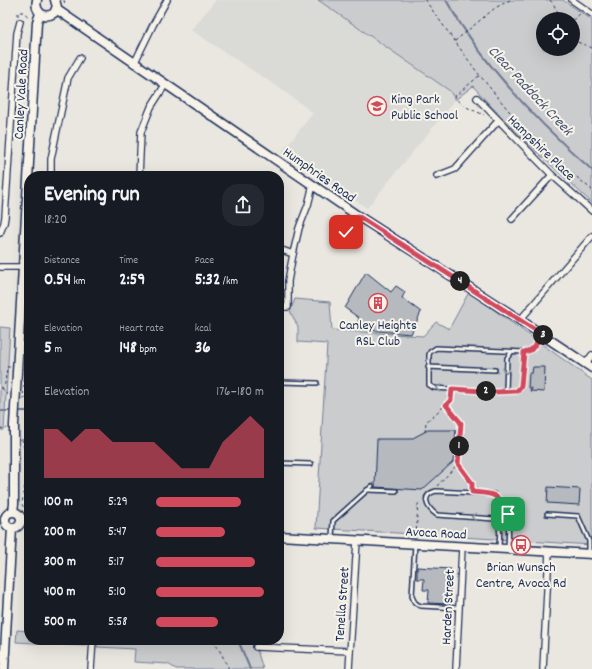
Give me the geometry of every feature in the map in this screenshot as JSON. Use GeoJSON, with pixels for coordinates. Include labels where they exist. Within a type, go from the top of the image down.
{"type":"FeatureCollection","features":[{"type":"Feature","properties":{"kind":"main road"},"geometry":{"type":"LineString","coordinates":[[37,0],[37,11],[40,14],[48,16],[56,9],[56,0]]}},
{"type":"Feature","properties":{"kind":"main road","name":"Humphries Road"},"geometry":{"type":"LineString","coordinates":[[56,9],[134,64],[358,216],[592,368]]}},
{"type":"Feature","properties":{"kind":"main road","name":"Canley Vale Road"},"geometry":{"type":"LineString","coordinates":[[28,171],[37,22],[40,14]]}},
{"type":"Feature","properties":{"kind":"main road","name":"Canley Vale Road"},"geometry":{"type":"LineString","coordinates":[[12,511],[14,504],[11,426],[16,401],[24,250]]}},
{"type":"Feature","properties":{"kind":"main road"},"geometry":{"type":"LineString","coordinates":[[12,528],[5,523],[2,518],[8,512],[12,511],[24,519]]}},
{"type":"Feature","properties":{"kind":"main road"},"geometry":{"type":"LineString","coordinates":[[12,528],[24,521]]}},
{"type":"Feature","properties":{"kind":"main road"},"geometry":{"type":"LineString","coordinates":[[4,669],[12,528]]}},
{"type":"Feature","properties":{"kind":"main road","name":"Avoca Road"},"geometry":{"type":"LineString","coordinates":[[284,536],[357,541],[416,540],[462,547],[591,554]]}},
{"type":"Feature","properties":{"kind":"street"},"geometry":{"type":"LineString","coordinates":[[134,64],[152,25],[167,0]]}},
{"type":"Feature","properties":{"kind":"street"},"geometry":{"type":"LineString","coordinates":[[572,0],[592,14]]}},
{"type":"Feature","properties":{"kind":"street"},"geometry":{"type":"LineString","coordinates":[[0,233],[5,216],[17,33],[20,22]]}},
{"type":"Feature","properties":{"kind":"street"},"geometry":{"type":"LineString","coordinates":[[51,171],[51,159],[68,78],[80,58]]}},
{"type":"Feature","properties":{"kind":"street"},"geometry":{"type":"LineString","coordinates":[[139,171],[141,132],[151,108],[165,85]]}},
{"type":"Feature","properties":{"kind":"street","name":"Hampshire Place"},"geometry":{"type":"LineString","coordinates":[[477,98],[552,175],[592,211]]}},
{"type":"Feature","properties":{"kind":"street"},"geometry":{"type":"LineString","coordinates":[[437,176],[455,168],[498,121]]}},
{"type":"Feature","properties":{"kind":"street"},"geometry":{"type":"LineString","coordinates":[[512,219],[552,175]]}},
{"type":"Feature","properties":{"kind":"street"},"geometry":{"type":"LineString","coordinates":[[284,307],[288,307],[288,281],[293,254],[313,185]]}},
{"type":"Feature","properties":{"kind":"street"},"geometry":{"type":"LineString","coordinates":[[520,320],[592,236]]}},
{"type":"Feature","properties":{"kind":"street"},"geometry":{"type":"LineString","coordinates":[[284,251],[293,254]]}},
{"type":"Feature","properties":{"kind":"street"},"geometry":{"type":"LineString","coordinates":[[0,267],[23,267]]}},
{"type":"Feature","properties":{"kind":"street"},"geometry":{"type":"LineString","coordinates":[[585,364],[592,355]]}},
{"type":"Feature","properties":{"kind":"street","name":"Tenella Street"},"geometry":{"type":"LineString","coordinates":[[348,669],[357,541]]}},
{"type":"Feature","properties":{"kind":"street","name":"Harden Street"},"geometry":{"type":"LineString","coordinates":[[456,669],[462,547]]}},
{"type":"Feature","properties":{"kind":"street"},"geometry":{"type":"LineString","coordinates":[[542,669],[549,552]]}},
{"type":"Feature","properties":{"kind":"street"},"geometry":{"type":"LineString","coordinates":[[91,669],[93,645]]}},
{"type":"Feature","properties":{"kind":"street"},"geometry":{"type":"LineString","coordinates":[[256,647],[350,651]]}},
{"type":"Feature","properties":{"kind":"lane"},"geometry":{"type":"LineString","coordinates":[[346,232],[358,216]]}},
{"type":"Feature","properties":{"kind":"lane"},"geometry":{"type":"LineString","coordinates":[[524,352],[521,386],[517,391],[434,388],[430,386],[428,382],[430,352],[436,348],[524,352],[531,350],[543,335]]}},
{"type":"Feature","properties":{"kind":"lane"},"geometry":{"type":"LineString","coordinates":[[506,391],[507,358],[511,352]]}},
{"type":"Feature","properties":{"kind":"lane"},"geometry":{"type":"LineString","coordinates":[[428,367],[495,370]]}},
{"type":"Feature","properties":{"kind":"lane"},"geometry":{"type":"LineString","coordinates":[[284,382],[317,383]]}},
{"type":"Feature","properties":{"kind":"lane"},"geometry":{"type":"LineString","coordinates":[[284,463],[311,464]]}},
{"type":"Feature","properties":{"kind":"lane"},"geometry":{"type":"LineString","coordinates":[[332,539],[333,521],[372,486]]}},
{"type":"Feature","properties":{"kind":"lane"},"geometry":{"type":"LineString","coordinates":[[367,490],[396,491]]}},
{"type":"Feature","properties":{"kind":"lane"},"geometry":{"type":"LineString","coordinates":[[499,549],[500,527],[495,519],[437,515],[431,511],[427,504],[428,496],[431,492],[472,492],[494,494],[502,502],[508,514],[508,550]]}},
{"type":"Feature","properties":{"kind":"lane"},"geometry":{"type":"LineString","coordinates":[[547,514],[578,516],[589,541],[591,554]]}},
{"type":"Feature","properties":{"kind":"lane"},"geometry":{"type":"LineString","coordinates":[[416,540],[412,596],[414,601],[421,606],[460,608]]}},
{"type":"Feature","properties":{"kind":"path"},"geometry":{"type":"LineString","coordinates":[[64,0],[68,9]]}},
{"type":"Feature","properties":{"kind":"path"},"geometry":{"type":"LineString","coordinates":[[425,0],[477,72],[527,133],[540,146],[592,190]]}},
{"type":"Feature","properties":{"kind":"path"},"geometry":{"type":"LineString","coordinates":[[455,41],[495,8],[510,0]]}},
{"type":"Feature","properties":{"kind":"path"},"geometry":{"type":"LineString","coordinates":[[550,0],[558,12]]}},
{"type":"Feature","properties":{"kind":"path"},"geometry":{"type":"LineString","coordinates":[[20,22],[18,12],[23,12],[30,18]]}},
{"type":"Feature","properties":{"kind":"path"},"geometry":{"type":"LineString","coordinates":[[580,43],[592,48]]}},
{"type":"Feature","properties":{"kind":"path"},"geometry":{"type":"LineString","coordinates":[[11,367],[7,367],[5,384],[1,388],[16,401],[24,397]]}},
{"type":"Feature","properties":{"kind":"path"},"geometry":{"type":"LineString","coordinates":[[425,432],[426,422],[451,400],[452,389]]}},
{"type":"Feature","properties":{"kind":"path"},"geometry":{"type":"LineString","coordinates":[[431,492],[458,464],[461,423],[446,405]]}},
{"type":"Feature","properties":{"kind":"path"},"geometry":{"type":"LineString","coordinates":[[0,428],[5,429],[11,426]]}},
{"type":"Feature","properties":{"kind":"path"},"geometry":{"type":"LineString","coordinates":[[21,435],[24,448]]}},
{"type":"Feature","properties":{"kind":"path"},"geometry":{"type":"LineString","coordinates":[[458,464],[472,483],[472,492]]}},
{"type":"Feature","properties":{"kind":"path"},"geometry":{"type":"LineString","coordinates":[[24,491],[22,504],[24,508]]}},
{"type":"Feature","properties":{"kind":"path"},"geometry":{"type":"LineString","coordinates":[[416,540],[418,504],[428,496]]}},
{"type":"Feature","properties":{"kind":"path"},"geometry":{"type":"LineString","coordinates":[[216,645],[222,653],[229,669]]}},
{"type":"Feature","properties":{"kind":"shaded area","name":"King Park Public School"},"geometry":{"type":"Polygon","coordinates":[[[216,0],[318,0],[450,91],[455,100],[367,208],[282,152],[313,113],[281,89],[191,30],[216,0]]]}},
{"type":"Feature","properties":{"kind":"shaded area"},"geometry":{"type":"Polygon","coordinates":[[[318,0],[563,0],[592,20],[592,203],[516,131],[473,86],[455,100],[450,91],[318,0]]]}},
{"type":"Feature","properties":{"kind":"shaded area"},"geometry":{"type":"Polygon","coordinates":[[[469,292],[592,380],[592,545],[316,528],[327,344],[298,342],[298,327],[290,311],[295,299],[330,302],[332,330],[423,336],[436,322],[449,329],[469,292]]]}},
{"type":"Feature","properties":{"kind":"shaded area"},"geometry":{"type":"Polygon","coordinates":[[[0,327],[10,328],[4,430],[0,430],[0,327]]]}},
{"type":"Feature","properties":{"kind":"shaded area"},"geometry":{"type":"Polygon","coordinates":[[[17,630],[24,631],[24,642],[16,642],[17,630]]]}},
{"type":"Feature","properties":{"kind":"shaded area"},"geometry":{"type":"Polygon","coordinates":[[[97,645],[256,645],[263,669],[176,669],[168,664],[134,662],[135,649],[97,647],[97,645]]]}},
{"type":"Feature","properties":{"kind":"building","name":"Canley Heights RSL Club"},"geometry":{"type":"Polygon","coordinates":[[[366,272],[391,292],[396,286],[405,292],[402,298],[421,312],[411,334],[356,329],[359,318],[345,308],[366,272]]]}},
{"type":"Feature","properties":{"kind":"building"},"geometry":{"type":"Polygon","coordinates":[[[533,367],[545,367],[544,392],[530,391],[531,388],[528,388],[529,373],[532,373],[533,367]]]}},
{"type":"Feature","properties":{"kind":"building"},"geometry":{"type":"Polygon","coordinates":[[[428,430],[456,430],[453,462],[422,490],[375,487],[377,439],[411,439],[428,430]]]}},
{"type":"Feature","properties":{"kind":"building"},"geometry":{"type":"Polygon","coordinates":[[[548,487],[580,489],[579,505],[547,503],[548,487]]]}},
{"type":"Feature","properties":{"kind":"building"},"geometry":{"type":"Polygon","coordinates":[[[417,567],[451,569],[449,604],[428,603],[429,590],[423,590],[424,579],[417,579],[417,567]]]}},
{"type":"Feature","properties":{"kind":"waterway","name":"Clear Paddock Creek"},"geometry":{"type":"LineString","coordinates":[[446,0],[477,47],[512,91],[551,132],[592,170]]}},
{"type":"Feature","properties":{"kind":"waterway"},"geometry":{"type":"LineString","coordinates":[[0,411],[12,411]]}},
{"type":"Feature","properties":{"kind":"waterway"},"geometry":{"type":"LineString","coordinates":[[16,411],[24,411]]}},
{"type":"Feature","properties":{"kind":"waterway"},"geometry":{"type":"LineString","coordinates":[[240,645],[250,669]]}},
{"type":"Feature","properties":{"kind":"place","name":"King Park Public School"},"geometry":{"type":"Point","coordinates":[377,106]}},
{"type":"Feature","properties":{"kind":"place","name":"Canley Heights RSL Club"},"geometry":{"type":"Point","coordinates":[378,303]}},
{"type":"Feature","properties":{"kind":"place","name":"Brian Wunsch Centre, Avoca Rd"},"geometry":{"type":"Point","coordinates":[521,545]}},
{"type":"Feature","properties":{"kind":"route"},"geometry":{"type":"LineString","coordinates":[[346,232],[358,216],[543,335],[531,350],[524,352],[521,386],[517,391],[497,392],[452,389],[451,400],[446,405],[461,423],[458,464],[472,483],[472,492],[494,494],[502,502],[508,514]]}}]}
